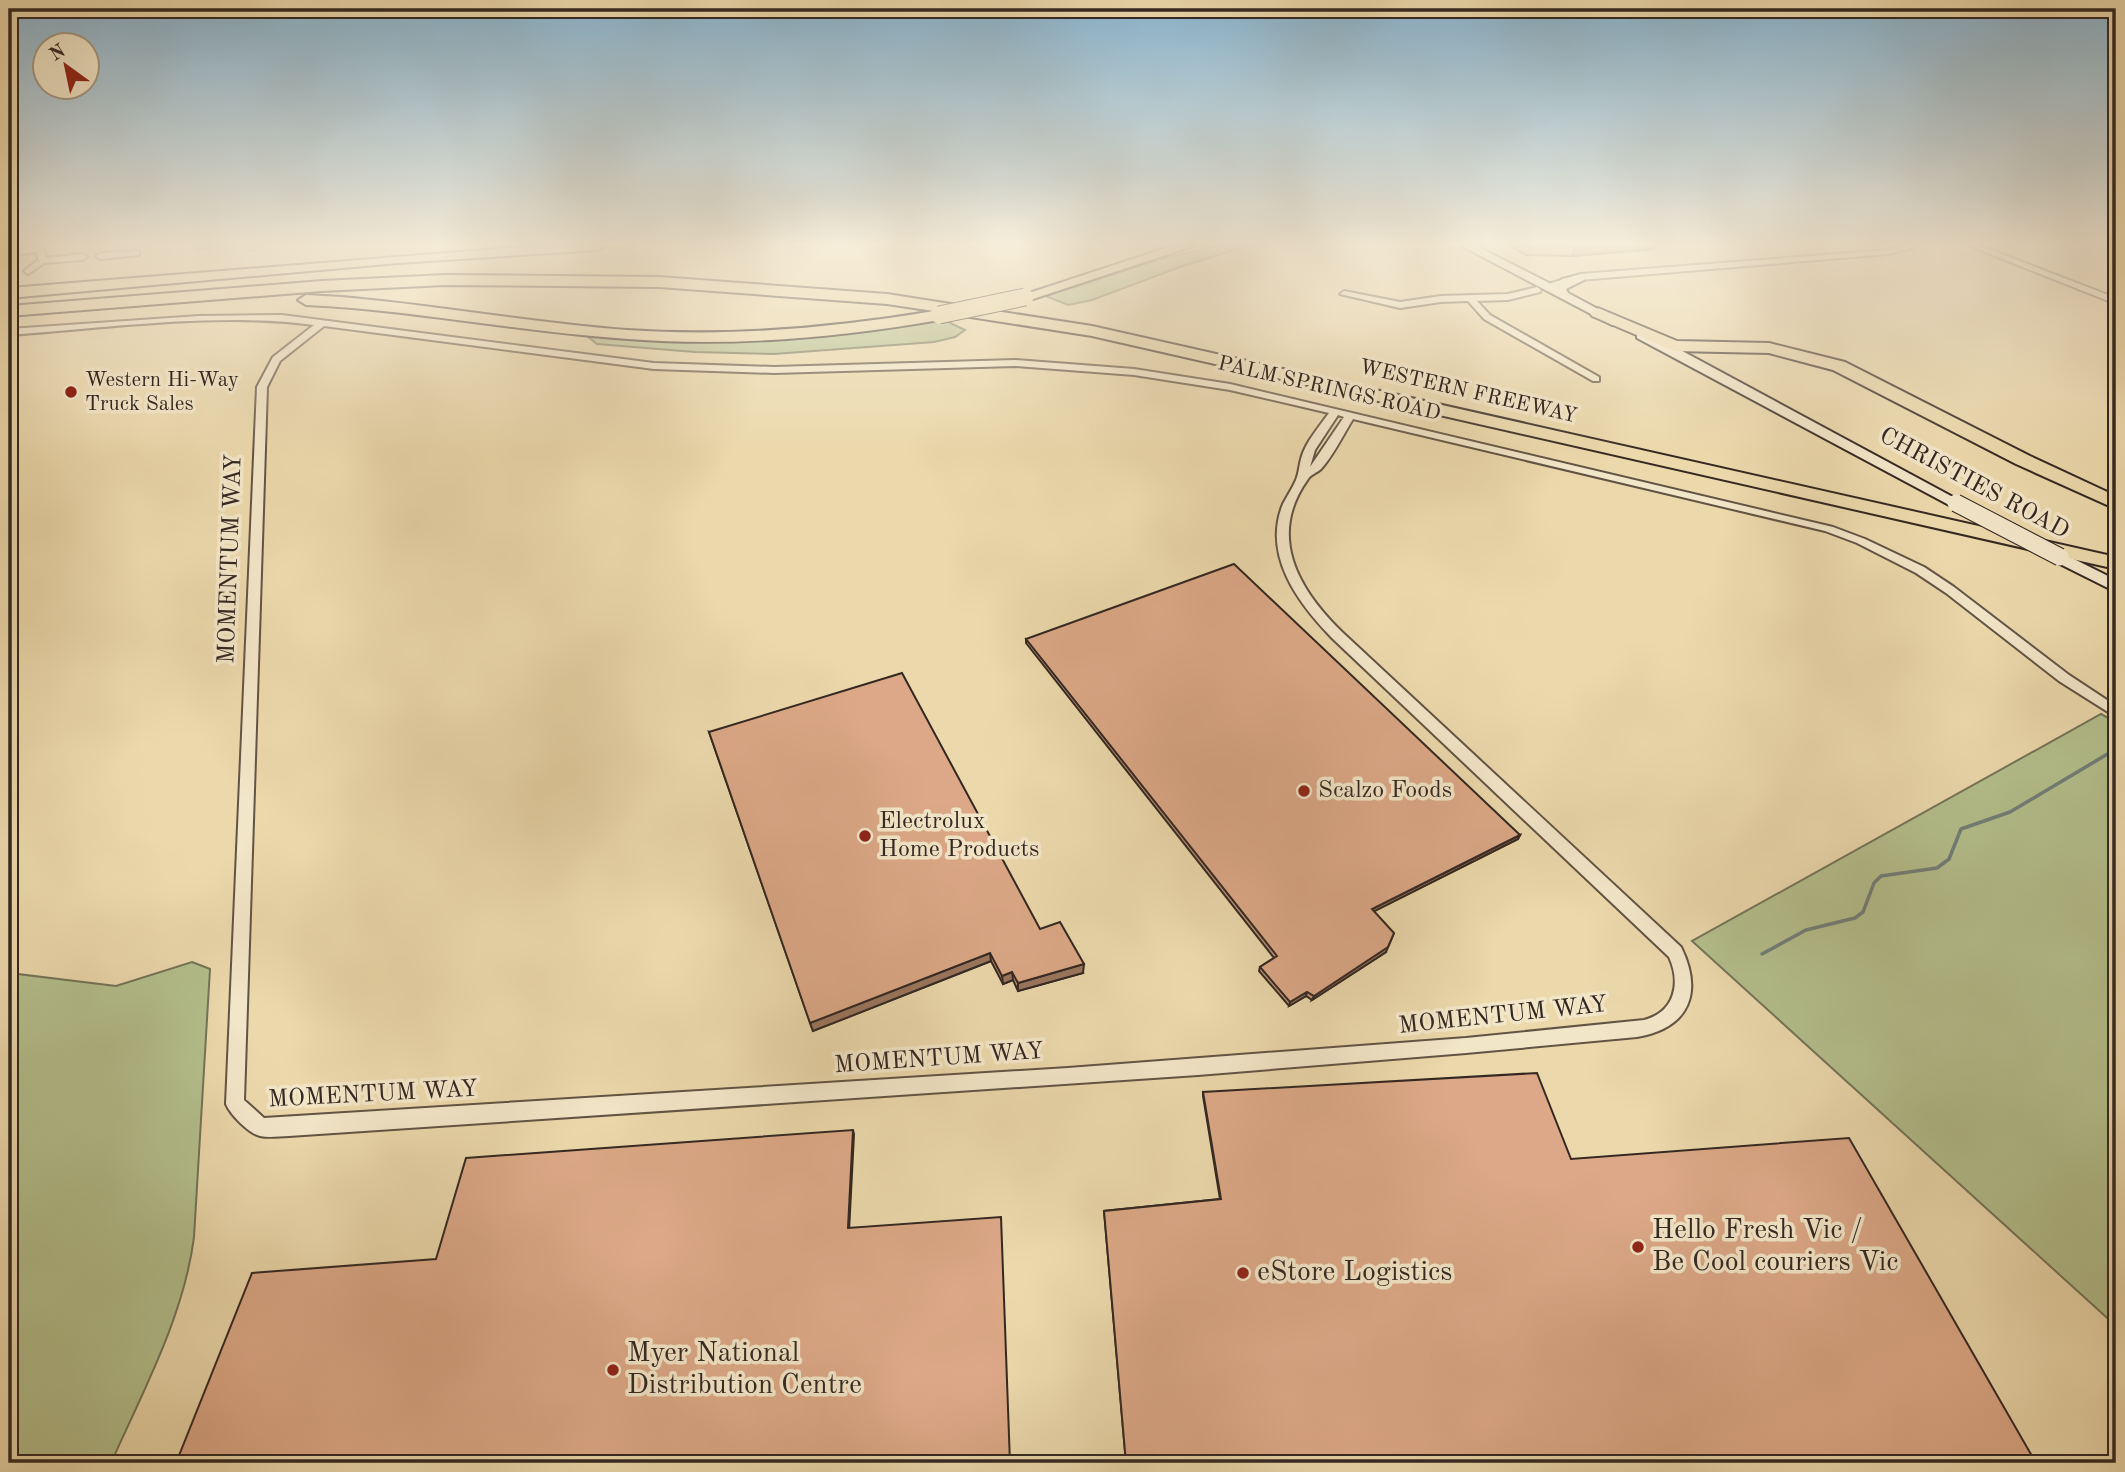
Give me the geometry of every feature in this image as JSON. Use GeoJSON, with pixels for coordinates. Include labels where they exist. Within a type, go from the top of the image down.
{"type":"FeatureCollection","features":[{"type":"Feature","properties":{"kind":"highway"},"geometry":{"type":"LineString","coordinates":[[461,315],[585,331],[703,337],[805,333],[940,315]]}},
{"type":"Feature","properties":{"kind":"highway","name":"WESTERN FREEWAY"},"geometry":{"type":"LineString","coordinates":[[988,315],[1092,331],[2116,563]]}},
{"type":"Feature","properties":{"kind":"highway","name":"WESTERN FREEWAY"},"geometry":{"type":"LineString","coordinates":[[1065,315],[1251,351],[2116,546]]}},
{"type":"Feature","properties":{"kind":"highway"},"geometry":{"type":"LineString","coordinates":[[1602,315],[1670,345],[1782,350],[1839,366],[2023,460],[2116,503]]}},
{"type":"Feature","properties":{"kind":"highway"},"geometry":{"type":"LineString","coordinates":[[1686,358],[1704,350],[1728,346]]}},
{"type":"Feature","properties":{"kind":"main road","name":"CHRISTIES ROAD"},"geometry":{"type":"LineString","coordinates":[[1592,315],[1846,444]]}},
{"type":"Feature","properties":{"kind":"main road","name":"CHRISTIES ROAD"},"geometry":{"type":"LineString","coordinates":[[1601,315],[2116,587]]}},
{"type":"Feature","properties":{"kind":"main road"},"geometry":{"type":"LineString","coordinates":[[1686,358],[1689,363],[1758,401]]}},
{"type":"Feature","properties":{"kind":"street"},"geometry":{"type":"LineString","coordinates":[[1485,315],[1596,379]]}},
{"type":"Feature","properties":{"kind":"street","name":"PALM SPRINGS ROAD"},"geometry":{"type":"LineString","coordinates":[[9,332],[225,318],[324,322],[665,367],[774,370],[982,363],[1092,367],[1230,387],[1829,529],[1861,541],[1920,570],[2056,672],[2116,712]]}},
{"type":"Feature","properties":{"kind":"street","name":"MOMENTUM WAY"},"geometry":{"type":"LineString","coordinates":[[324,322],[286,349],[269,370],[262,387],[235,1104],[260,1127],[1269,1062],[1578,1035],[1653,1026],[1671,1017],[1683,1000],[1686,981],[1683,966],[1675,952],[1337,635],[1306,602],[1290,574],[1283,544],[1288,507],[1304,475],[1305,458],[1336,411]]}},
{"type":"Feature","properties":{"kind":"street"},"geometry":{"type":"LineString","coordinates":[[269,370],[312,339],[341,324]]}},
{"type":"Feature","properties":{"kind":"street","name":"MOMENTUM WAY"},"geometry":{"type":"LineString","coordinates":[[1304,475],[1315,468],[1351,414]]}},
{"type":"Feature","properties":{"kind":"green space"},"geometry":{"type":"Polygon","coordinates":[[[944,320],[965,330],[955,337],[934,342],[774,354],[695,352],[597,344],[587,336],[677,340],[766,339],[855,332],[944,320]]]}},
{"type":"Feature","properties":{"kind":"green space"},"geometry":{"type":"Polygon","coordinates":[[[2101,714],[2116,722],[2116,1326],[1692,941],[2101,714]]]}},
{"type":"Feature","properties":{"kind":"green space"},"geometry":{"type":"Polygon","coordinates":[[[192,962],[210,969],[194,1237],[189,1266],[172,1324],[111,1463],[9,1463],[9,973],[116,986],[192,962]]]}},
{"type":"Feature","properties":{"kind":"building","name":"Scalzo Foods"},"geometry":{"type":"Polygon","coordinates":[[[1234,564],[1520,835],[1372,909],[1394,933],[1388,947],[1314,996],[1307,992],[1290,1002],[1260,967],[1277,956],[1026,639],[1234,564]]]}},
{"type":"Feature","properties":{"kind":"building","name":"Electrolux Home Products"},"geometry":{"type":"Polygon","coordinates":[[[902,673],[1040,929],[1060,922],[1084,964],[1018,983],[1012,972],[1002,976],[990,953],[810,1023],[709,732],[902,673]]]}},
{"type":"Feature","properties":{"kind":"building","name":"Hello Fresh Vic / Be Cool couriers Vic"},"geometry":{"type":"Polygon","coordinates":[[[1537,1073],[1571,1159],[1849,1138],[2036,1463],[1126,1463],[1104,1211],[1221,1199],[1203,1092],[1537,1073]]]}},
{"type":"Feature","properties":{"kind":"building","name":"Myer National Distribution Centre"},"geometry":{"type":"Polygon","coordinates":[[[853,1130],[848,1228],[1001,1217],[1010,1463],[176,1463],[252,1273],[436,1259],[466,1158],[853,1130]]]}},
{"type":"Feature","properties":{"kind":"waterway"},"geometry":{"type":"LineString","coordinates":[[1762,954],[1806,930],[1855,918],[1863,912],[1874,883],[1881,876],[1937,868],[1949,859],[1961,829],[2010,812],[2116,749]]}},
{"type":"Feature","properties":{"kind":"place","name":"Western Hi-Way Truck Sales"},"geometry":{"type":"Point","coordinates":[71,392]}},
{"type":"Feature","properties":{"kind":"place","name":"Scalzo Foods"},"geometry":{"type":"Point","coordinates":[1304,791]}},
{"type":"Feature","properties":{"kind":"place","name":"Electrolux Home Products"},"geometry":{"type":"Point","coordinates":[865,836]}},
{"type":"Feature","properties":{"kind":"place","name":"Hello Fresh Vic / Be Cool couriers Vic"},"geometry":{"type":"Point","coordinates":[1638,1247]}},
{"type":"Feature","properties":{"kind":"place","name":"eStore Logistics"},"geometry":{"type":"Point","coordinates":[1243,1273]}},
{"type":"Feature","properties":{"kind":"place","name":"Myer National Distribution Centre"},"geometry":{"type":"Point","coordinates":[613,1370]}}]}
